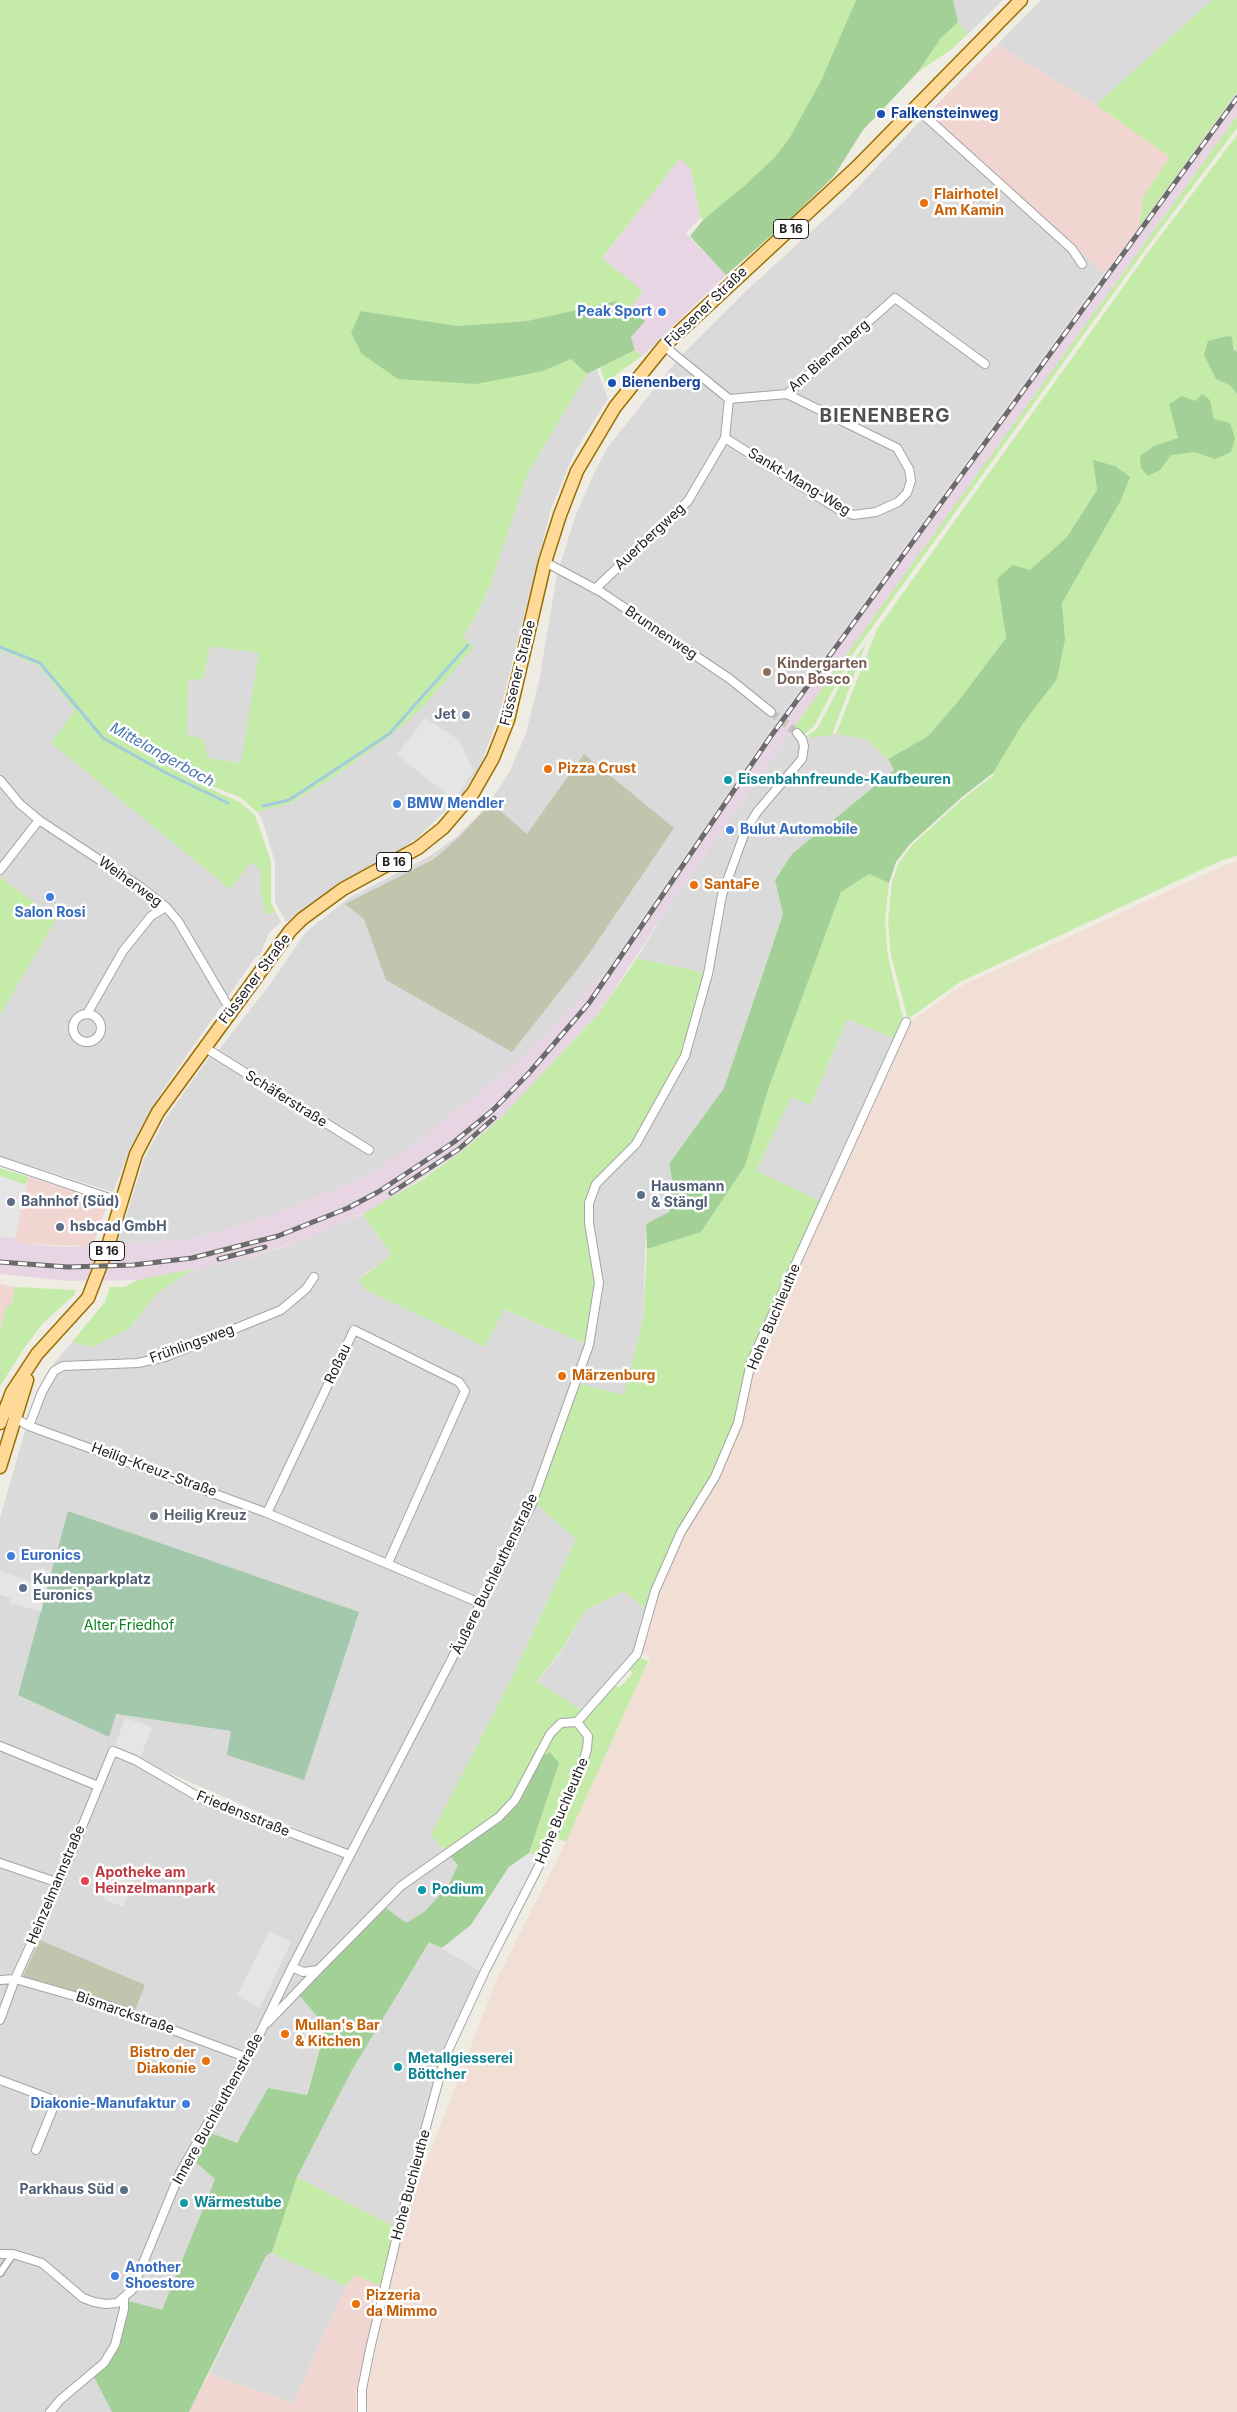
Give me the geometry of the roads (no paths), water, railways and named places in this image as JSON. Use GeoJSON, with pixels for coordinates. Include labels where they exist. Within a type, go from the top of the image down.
{"type":"FeatureCollection","features":[{"type":"Feature","properties":{"kind":"main road","name":"Füssener Straße"},"geometry":{"type":"LineString","coordinates":[[5,1419],[12,1392],[37,1354],[88,1298],[104,1258],[136,1154],[158,1112],[290,931],[302,919],[342,889],[418,848],[448,822],[473,793],[493,758],[508,720],[544,562],[574,480],[592,445],[615,408],[664,346],[857,167],[1021,0]]}},
{"type":"Feature","properties":{"kind":"main road","name":"B 16"},"geometry":{"type":"LineString","coordinates":[[0,1467],[5,1419]]}},
{"type":"Feature","properties":{"kind":"street"},"geometry":{"type":"LineString","coordinates":[[915,107],[1072,249],[1082,264]]}},
{"type":"Feature","properties":{"kind":"street","name":"Am Bienenberg"},"geometry":{"type":"LineString","coordinates":[[729,399],[786,394],[896,298],[985,364]]}},
{"type":"Feature","properties":{"kind":"street"},"geometry":{"type":"LineString","coordinates":[[664,346],[729,399]]}},
{"type":"Feature","properties":{"kind":"street","name":"Sankt-Mang-Weg"},"geometry":{"type":"LineString","coordinates":[[725,438],[842,511],[854,515],[876,512],[898,502],[907,493],[911,481],[909,469],[897,448],[786,394]]}},
{"type":"Feature","properties":{"kind":"street","name":"Auerbergweg"},"geometry":{"type":"LineString","coordinates":[[595,589],[688,501],[725,438],[729,399]]}},
{"type":"Feature","properties":{"kind":"street","name":"Brunnenweg"},"geometry":{"type":"LineString","coordinates":[[544,562],[595,589],[730,679],[771,712]]}},
{"type":"Feature","properties":{"kind":"street","name":"Äußere Buchleuthenstraße"},"geometry":{"type":"LineString","coordinates":[[292,1967],[482,1604],[531,1506],[590,1345],[599,1283],[589,1223],[589,1203],[596,1184],[636,1144],[684,1056],[708,974],[725,886],[745,832],[757,812],[794,770],[802,758],[804,746],[802,739],[797,733]]}},
{"type":"Feature","properties":{"kind":"street","name":"Weiherweg"},"geometry":{"type":"LineString","coordinates":[[0,780],[20,804],[39,820],[139,886],[166,907],[178,921],[231,1011]]}},
{"type":"Feature","properties":{"kind":"street"},"geometry":{"type":"LineString","coordinates":[[0,870],[39,820]]}},
{"type":"Feature","properties":{"kind":"street"},"geometry":{"type":"LineString","coordinates":[[87,1014],[123,951],[152,916],[166,907]]}},
{"type":"Feature","properties":{"kind":"street","name":"Hohe Buchleuthe"},"geometry":{"type":"LineString","coordinates":[[362,2412],[362,2389],[371,2345],[402,2215],[445,2056],[543,1858],[581,1769],[588,1749],[588,1736],[577,1722],[637,1654],[655,1591],[681,1532],[715,1477],[738,1423],[751,1362],[906,1022]]}},
{"type":"Feature","properties":{"kind":"street","name":"Schäferstraße"},"geometry":{"type":"LineString","coordinates":[[204,1047],[368,1150]]}},
{"type":"Feature","properties":{"kind":"street"},"geometry":{"type":"LineString","coordinates":[[0,1161],[121,1202]]}},
{"type":"Feature","properties":{"kind":"street","name":"Frühlingsweg"},"geometry":{"type":"LineString","coordinates":[[27,1425],[54,1371],[63,1366],[138,1363],[165,1357],[281,1310],[306,1289],[314,1277]]}},
{"type":"Feature","properties":{"kind":"street","name":"Roßau"},"geometry":{"type":"LineString","coordinates":[[267,1513],[354,1330],[459,1382],[465,1391],[388,1564]]}},
{"type":"Feature","properties":{"kind":"street"},"geometry":{"type":"LineString","coordinates":[[5,1419],[27,1425]]}},
{"type":"Feature","properties":{"kind":"street","name":"Heilig-Kreuz-Straße"},"geometry":{"type":"LineString","coordinates":[[27,1425],[267,1513],[482,1604]]}},
{"type":"Feature","properties":{"kind":"street","name":"Innere Buchleuthenstraße"},"geometry":{"type":"LineString","coordinates":[[262,2028],[401,1886],[499,1817],[515,1800],[550,1734],[560,1723],[577,1722]]}},
{"type":"Feature","properties":{"kind":"street"},"geometry":{"type":"LineString","coordinates":[[0,1746],[98,1786]]}},
{"type":"Feature","properties":{"kind":"street","name":"Friedensstraße"},"geometry":{"type":"LineString","coordinates":[[113,1751],[135,1760],[204,1800],[350,1855]]}},
{"type":"Feature","properties":{"kind":"street","name":"Heinzelmannstraße"},"geometry":{"type":"LineString","coordinates":[[0,2020],[15,1979],[58,1883],[113,1751]]}},
{"type":"Feature","properties":{"kind":"street"},"geometry":{"type":"LineString","coordinates":[[0,1863],[58,1883]]}},
{"type":"Feature","properties":{"kind":"street"},"geometry":{"type":"LineString","coordinates":[[292,1967],[303,1972],[318,1970]]}},
{"type":"Feature","properties":{"kind":"street","name":"Innere Buchleuthenstraße"},"geometry":{"type":"LineString","coordinates":[[50,2412],[60,2400],[104,2363],[115,2345],[124,2309],[124,2298],[132,2290],[139,2276],[180,2173],[248,2058],[292,1967]]}},
{"type":"Feature","properties":{"kind":"street","name":"Bismarckstraße"},"geometry":{"type":"LineString","coordinates":[[0,1980],[15,1979],[106,2005],[248,2058]]}},
{"type":"Feature","properties":{"kind":"street"},"geometry":{"type":"LineString","coordinates":[[0,2080],[56,2101],[36,2150]]}},
{"type":"Feature","properties":{"kind":"street"},"geometry":{"type":"LineString","coordinates":[[0,2254],[13,2254],[42,2263],[56,2272],[83,2298],[94,2302],[116,2303],[124,2298]]}},
{"type":"Feature","properties":{"kind":"street"},"geometry":{"type":"LineString","coordinates":[[0,2273],[13,2254]]}},
{"type":"Feature","properties":{"kind":"waterway","name":"Mittelangerbach"},"geometry":{"type":"LineString","coordinates":[[263,806],[289,800],[389,734],[468,645]]}},
{"type":"Feature","properties":{"kind":"waterway","name":"Mittelangerbach"},"geometry":{"type":"LineString","coordinates":[[0,647],[40,663],[103,738],[168,774],[228,803]]}},
{"type":"Feature","properties":{"kind":"tunnel"},"geometry":{"type":"LineString","coordinates":[[771,712],[797,733]]}},
{"type":"Feature","properties":{"kind":"railway"},"geometry":{"type":"LineString","coordinates":[[0,1262],[68,1267],[133,1265],[192,1258],[278,1236],[348,1208],[378,1192],[454,1142],[493,1110],[529,1073],[589,1003],[771,736],[1237,98]]}},
{"type":"Feature","properties":{"kind":"railway"},"geometry":{"type":"LineString","coordinates":[[391,1193],[459,1149],[494,1118]]}},
{"type":"Feature","properties":{"kind":"railway"},"geometry":{"type":"LineString","coordinates":[[219,1259],[265,1247]]}},
{"type":"Feature","properties":{"kind":"place","name":"Falkensteinweg"},"geometry":{"type":"Point","coordinates":[881,114]}},
{"type":"Feature","properties":{"kind":"place","name":"Flairhotel Am Kamin"},"geometry":{"type":"Point","coordinates":[924,203]}},
{"type":"Feature","properties":{"kind":"place","name":"Peak Sport"},"geometry":{"type":"Point","coordinates":[662,312]}},
{"type":"Feature","properties":{"kind":"place","name":"Bienenberg"},"geometry":{"type":"Point","coordinates":[612,383]}},
{"type":"Feature","properties":{"kind":"place","name":"Kindergarten Don Bosco"},"geometry":{"type":"Point","coordinates":[767,672]}},
{"type":"Feature","properties":{"kind":"place","name":"Jet"},"geometry":{"type":"Point","coordinates":[466,715]}},
{"type":"Feature","properties":{"kind":"place","name":"Pizza Crust"},"geometry":{"type":"Point","coordinates":[548,769]}},
{"type":"Feature","properties":{"kind":"place","name":"Eisenbahnfreunde-Kaufbeuren"},"geometry":{"type":"Point","coordinates":[728,780]}},
{"type":"Feature","properties":{"kind":"place","name":"BMW Mendler"},"geometry":{"type":"Point","coordinates":[397,804]}},
{"type":"Feature","properties":{"kind":"place","name":"Bulut Automobile"},"geometry":{"type":"Point","coordinates":[730,830]}},
{"type":"Feature","properties":{"kind":"place","name":"SantaFe"},"geometry":{"type":"Point","coordinates":[694,885]}},
{"type":"Feature","properties":{"kind":"place","name":"Salon Rosi"},"geometry":{"type":"Point","coordinates":[50,897]}},
{"type":"Feature","properties":{"kind":"place","name":"Hausmann & Stängl"},"geometry":{"type":"Point","coordinates":[641,1195]}},
{"type":"Feature","properties":{"kind":"place","name":"Bahnhof (Süd)"},"geometry":{"type":"Point","coordinates":[11,1202]}},
{"type":"Feature","properties":{"kind":"place","name":"hsbcad GmbH"},"geometry":{"type":"Point","coordinates":[60,1227]}},
{"type":"Feature","properties":{"kind":"place","name":"Märzenburg"},"geometry":{"type":"Point","coordinates":[562,1376]}},
{"type":"Feature","properties":{"kind":"place","name":"Heilig Kreuz"},"geometry":{"type":"Point","coordinates":[154,1516]}},
{"type":"Feature","properties":{"kind":"place","name":"Euronics"},"geometry":{"type":"Point","coordinates":[11,1556]}},
{"type":"Feature","properties":{"kind":"place","name":"Kundenparkplatz Euronics"},"geometry":{"type":"Point","coordinates":[23,1588]}},
{"type":"Feature","properties":{"kind":"place","name":"Apotheke am Heinzelmannpark"},"geometry":{"type":"Point","coordinates":[85,1881]}},
{"type":"Feature","properties":{"kind":"place","name":"Podium"},"geometry":{"type":"Point","coordinates":[422,1890]}},
{"type":"Feature","properties":{"kind":"place","name":"Mullan's Bar & Kitchen"},"geometry":{"type":"Point","coordinates":[285,2034]}},
{"type":"Feature","properties":{"kind":"place","name":"Bistro der Diakonie"},"geometry":{"type":"Point","coordinates":[206,2061]}},
{"type":"Feature","properties":{"kind":"place","name":"Metallgiesserei Böttcher"},"geometry":{"type":"Point","coordinates":[398,2067]}},
{"type":"Feature","properties":{"kind":"place","name":"Diakonie-Manufaktur"},"geometry":{"type":"Point","coordinates":[186,2104]}},
{"type":"Feature","properties":{"kind":"place","name":"Parkhaus Süd"},"geometry":{"type":"Point","coordinates":[124,2190]}},
{"type":"Feature","properties":{"kind":"place","name":"Wärmestube"},"geometry":{"type":"Point","coordinates":[184,2203]}},
{"type":"Feature","properties":{"kind":"place","name":"Another Shoestore"},"geometry":{"type":"Point","coordinates":[115,2276]}},
{"type":"Feature","properties":{"kind":"place","name":"Pizzeria da Mimmo"},"geometry":{"type":"Point","coordinates":[356,2304]}},
{"type":"Feature","properties":{"kind":"district","name":"BIENENBERG"},"geometry":{"type":"Point","coordinates":[885,416]}},
{"type":"Feature","properties":{"kind":"park label","name":"Alter Friedhof"},"geometry":{"type":"Point","coordinates":[129,1626]}}]}
